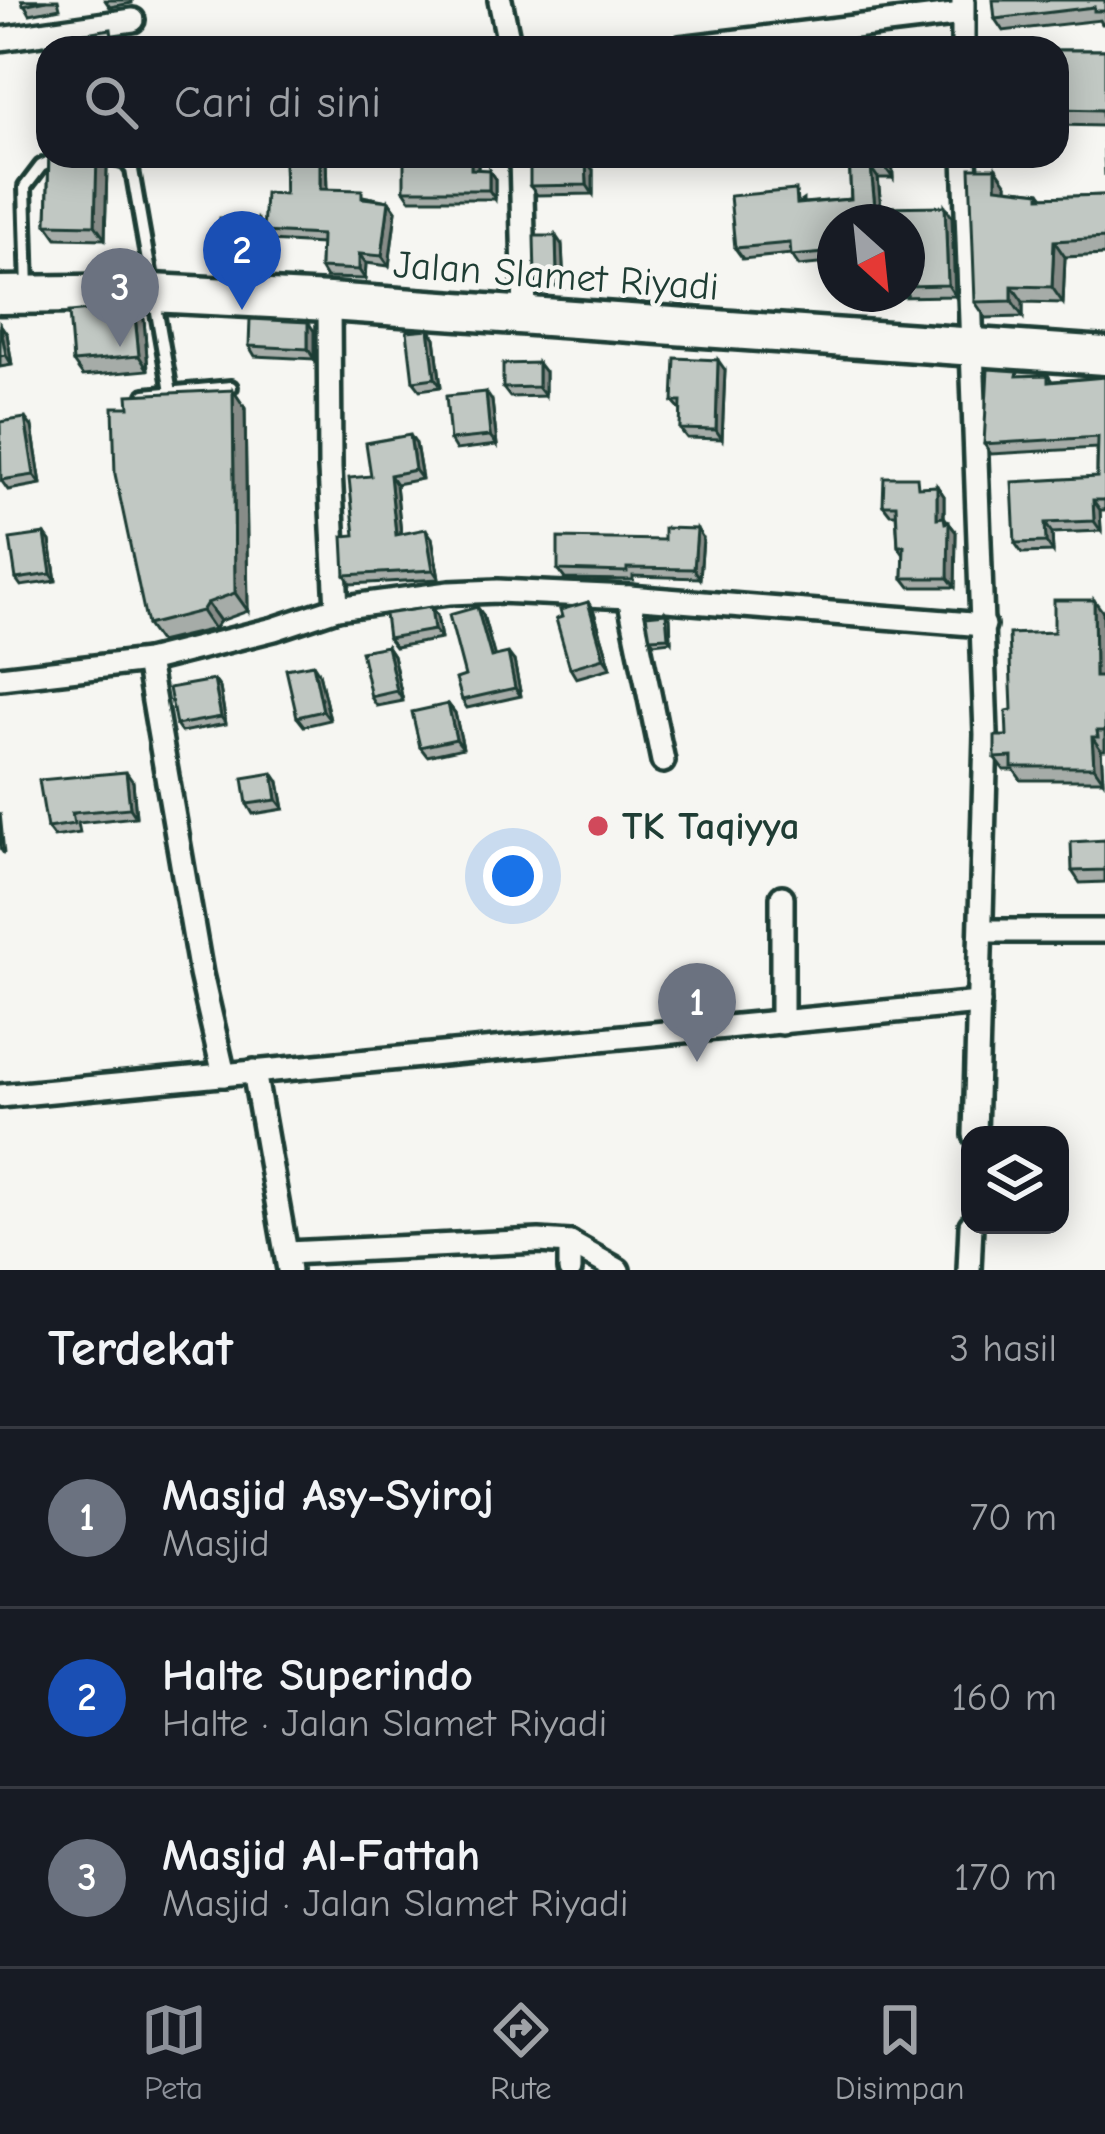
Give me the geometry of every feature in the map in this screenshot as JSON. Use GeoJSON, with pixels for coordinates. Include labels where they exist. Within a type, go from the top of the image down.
{"type":"FeatureCollection","features":[{"type":"Feature","properties":{"kind":"main road","name":"Jalan Slamet Riyadi"},"geometry":{"type":"LineString","coordinates":[[14,294],[152,293],[329,302],[1105,356]]}},
{"type":"Feature","properties":{"kind":"street"},"geometry":{"type":"LineString","coordinates":[[500,0],[508,36]]}},
{"type":"Feature","properties":{"kind":"street"},"geometry":{"type":"LineString","coordinates":[[763,36],[962,7]]}},
{"type":"Feature","properties":{"kind":"street"},"geometry":{"type":"LineString","coordinates":[[0,39],[134,20]]}},
{"type":"Feature","properties":{"kind":"street"},"geometry":{"type":"LineString","coordinates":[[521,168],[525,315]]}},
{"type":"Feature","properties":{"kind":"street"},"geometry":{"type":"LineString","coordinates":[[965,168],[984,625],[975,1126]]}},
{"type":"Feature","properties":{"kind":"street"},"geometry":{"type":"LineString","coordinates":[[329,302],[337,608]]}},
{"type":"Feature","properties":{"kind":"street"},"geometry":{"type":"LineString","coordinates":[[0,678],[147,661],[337,608],[498,591],[984,625]]}},
{"type":"Feature","properties":{"kind":"street"},"geometry":{"type":"LineString","coordinates":[[629,597],[663,761]]}},
{"type":"Feature","properties":{"kind":"street"},"geometry":{"type":"LineString","coordinates":[[147,661],[201,974],[224,1075]]}},
{"type":"Feature","properties":{"kind":"street"},"geometry":{"type":"LineString","coordinates":[[782,897],[782,1023]]}},
{"type":"Feature","properties":{"kind":"street"},"geometry":{"type":"LineString","coordinates":[[982,931],[1105,931]]}},
{"type":"Feature","properties":{"kind":"street"},"geometry":{"type":"LineString","coordinates":[[0,1096],[979,1004]]}},
{"type":"Feature","properties":{"kind":"street"},"geometry":{"type":"LineString","coordinates":[[254,1071],[288,1261],[408,1245],[570,1244],[618,1270]]}},
{"type":"Feature","properties":{"kind":"street"},"geometry":{"type":"LineString","coordinates":[[969,1270],[971,1234]]}},
{"type":"Feature","properties":{"kind":"street"},"geometry":{"type":"LineString","coordinates":[[570,1244],[570,1270]]}},
{"type":"Feature","properties":{"kind":"lane"},"geometry":{"type":"LineString","coordinates":[[14,294],[25,187],[39,168]]}},
{"type":"Feature","properties":{"kind":"lane"},"geometry":{"type":"LineString","coordinates":[[130,168],[171,392]]}},
{"type":"Feature","properties":{"kind":"lane"},"geometry":{"type":"LineString","coordinates":[[131,397],[232,386]]}},
{"type":"Feature","properties":{"kind":"building"},"geometry":{"type":"Polygon","coordinates":[[[993,0],[1105,0],[1105,11],[1094,11],[1094,7],[995,19],[993,0]]]}},
{"type":"Feature","properties":{"kind":"building"},"geometry":{"type":"Polygon","coordinates":[[[111,29],[112,36],[66,36],[111,29]]]}},
{"type":"Feature","properties":{"kind":"building"},"geometry":{"type":"Polygon","coordinates":[[[1069,50],[1105,50],[1105,176],[1102,110],[1069,109],[1069,50]]]}},
{"type":"Feature","properties":{"kind":"building"},"geometry":{"type":"Polygon","coordinates":[[[49,168],[97,168],[95,225],[47,224],[49,168]]]}},
{"type":"Feature","properties":{"kind":"building"},"geometry":{"type":"Polygon","coordinates":[[[284,168],[320,168],[320,189],[362,190],[362,198],[389,201],[382,256],[359,254],[359,270],[320,268],[321,235],[263,232],[265,193],[285,194],[284,168]]]}},
{"type":"Feature","properties":{"kind":"building"},"geometry":{"type":"Polygon","coordinates":[[[404,168],[489,170],[489,190],[404,190],[404,168]]]}},
{"type":"Feature","properties":{"kind":"building"},"geometry":{"type":"Polygon","coordinates":[[[530,168],[586,168],[587,185],[530,186],[530,168]]]}},
{"type":"Feature","properties":{"kind":"building"},"geometry":{"type":"Polygon","coordinates":[[[850,168],[871,168],[875,204],[817,204],[817,254],[791,256],[790,243],[735,248],[730,196],[796,190],[797,204],[851,199],[850,168]]]}},
{"type":"Feature","properties":{"kind":"building"},"geometry":{"type":"Polygon","coordinates":[[[970,168],[996,168],[996,187],[1040,192],[1040,197],[1105,195],[1105,238],[1054,241],[1052,287],[1012,286],[1012,301],[975,302],[970,168]]]}},
{"type":"Feature","properties":{"kind":"building"},"geometry":{"type":"Polygon","coordinates":[[[925,206],[945,206],[948,285],[925,286],[925,206]]]}},
{"type":"Feature","properties":{"kind":"building"},"geometry":{"type":"Polygon","coordinates":[[[220,218],[258,220],[255,257],[218,255],[220,218]]]}},
{"type":"Feature","properties":{"kind":"building"},"geometry":{"type":"Polygon","coordinates":[[[534,236],[556,236],[557,277],[535,278],[534,236]]]}},
{"type":"Feature","properties":{"kind":"building"},"geometry":{"type":"Polygon","coordinates":[[[134,306],[139,356],[73,362],[69,312],[134,306]]]}},
{"type":"Feature","properties":{"kind":"building"},"geometry":{"type":"Polygon","coordinates":[[[250,319],[308,322],[308,349],[249,346],[250,319]]]}},
{"type":"Feature","properties":{"kind":"building"},"geometry":{"type":"Polygon","coordinates":[[[0,324],[6,355],[0,356],[0,324]]]}},
{"type":"Feature","properties":{"kind":"building"},"geometry":{"type":"Polygon","coordinates":[[[429,329],[435,378],[413,381],[407,331],[429,329]]]}},
{"type":"Feature","properties":{"kind":"building"},"geometry":{"type":"Polygon","coordinates":[[[675,358],[718,360],[716,430],[680,429],[681,402],[673,402],[675,358]]]}},
{"type":"Feature","properties":{"kind":"building"},"geometry":{"type":"Polygon","coordinates":[[[538,363],[538,387],[503,388],[503,364],[538,363]]]}},
{"type":"Feature","properties":{"kind":"building"},"geometry":{"type":"Polygon","coordinates":[[[988,369],[1018,371],[1017,376],[1048,375],[1048,382],[1105,377],[1105,500],[1093,500],[1094,521],[1045,523],[1046,542],[1015,543],[1012,482],[1097,477],[1098,437],[984,444],[988,369]]]}},
{"type":"Feature","properties":{"kind":"building"},"geometry":{"type":"Polygon","coordinates":[[[233,390],[235,593],[207,603],[202,611],[147,625],[115,474],[113,407],[129,407],[128,395],[233,390]]]}},
{"type":"Feature","properties":{"kind":"building"},"geometry":{"type":"Polygon","coordinates":[[[486,392],[490,436],[450,440],[446,396],[486,392]]]}},
{"type":"Feature","properties":{"kind":"building"},"geometry":{"type":"Polygon","coordinates":[[[25,418],[34,475],[1,480],[0,422],[25,418]]]}},
{"type":"Feature","properties":{"kind":"building"},"geometry":{"type":"Polygon","coordinates":[[[410,435],[415,470],[390,475],[396,535],[426,529],[433,570],[345,575],[343,536],[355,535],[349,478],[371,476],[366,443],[410,435]]]}},
{"type":"Feature","properties":{"kind":"building"},"geometry":{"type":"Polygon","coordinates":[[[884,477],[917,477],[918,487],[937,486],[937,518],[949,522],[948,578],[903,578],[904,546],[898,546],[896,505],[883,505],[884,477]]]}},
{"type":"Feature","properties":{"kind":"building"},"geometry":{"type":"Polygon","coordinates":[[[664,528],[697,529],[694,569],[558,570],[558,538],[664,540],[664,528]]]}},
{"type":"Feature","properties":{"kind":"building"},"geometry":{"type":"Polygon","coordinates":[[[45,534],[51,574],[16,579],[10,539],[45,534]]]}},
{"type":"Feature","properties":{"kind":"building"},"geometry":{"type":"Polygon","coordinates":[[[1054,600],[1094,600],[1095,677],[1105,677],[1105,731],[1092,737],[1094,767],[1012,767],[1012,757],[995,758],[995,736],[1007,736],[1006,711],[1012,710],[1009,634],[1054,632],[1054,600]]]}},
{"type":"Feature","properties":{"kind":"building"},"geometry":{"type":"Polygon","coordinates":[[[588,602],[604,658],[570,668],[556,619],[562,617],[560,610],[588,602]]]}},
{"type":"Feature","properties":{"kind":"building"},"geometry":{"type":"Polygon","coordinates":[[[431,607],[434,630],[388,638],[385,614],[431,607]]]}},
{"type":"Feature","properties":{"kind":"building"},"geometry":{"type":"Polygon","coordinates":[[[477,607],[491,657],[508,653],[515,688],[462,700],[456,679],[465,676],[449,615],[477,607]]]}},
{"type":"Feature","properties":{"kind":"building"},"geometry":{"type":"Polygon","coordinates":[[[666,613],[668,637],[650,638],[646,615],[666,613]]]}},
{"type":"Feature","properties":{"kind":"building"},"geometry":{"type":"Polygon","coordinates":[[[387,646],[397,691],[371,697],[361,651],[387,646]]]}},
{"type":"Feature","properties":{"kind":"building"},"geometry":{"type":"Polygon","coordinates":[[[313,664],[323,711],[297,717],[286,669],[313,664]]]}},
{"type":"Feature","properties":{"kind":"building"},"geometry":{"type":"Polygon","coordinates":[[[214,680],[221,717],[176,725],[169,688],[214,680]]]}},
{"type":"Feature","properties":{"kind":"building"},"geometry":{"type":"Polygon","coordinates":[[[448,704],[456,739],[420,747],[412,712],[448,704]]]}},
{"type":"Feature","properties":{"kind":"building"},"geometry":{"type":"Polygon","coordinates":[[[126,772],[130,808],[72,813],[74,824],[47,828],[39,780],[126,772]]]}},
{"type":"Feature","properties":{"kind":"building"},"geometry":{"type":"Polygon","coordinates":[[[273,773],[277,800],[247,804],[243,778],[273,773]]]}},
{"type":"Feature","properties":{"kind":"building"},"geometry":{"type":"Polygon","coordinates":[[[1105,840],[1105,870],[1072,871],[1071,842],[1105,840]]]}},
{"type":"Feature","properties":{"kind":"place","name":"Halte Superindo"},"geometry":{"type":"Point","coordinates":[242,310]}},
{"type":"Feature","properties":{"kind":"place","name":"Masjid Al-Fattah"},"geometry":{"type":"Point","coordinates":[120,347]}},
{"type":"Feature","properties":{"kind":"place","name":"TK Taqiyya"},"geometry":{"type":"Point","coordinates":[598,826]}},
{"type":"Feature","properties":{"kind":"place","name":"Masjid Asy-Syiroj"},"geometry":{"type":"Point","coordinates":[697,1062]}}]}
